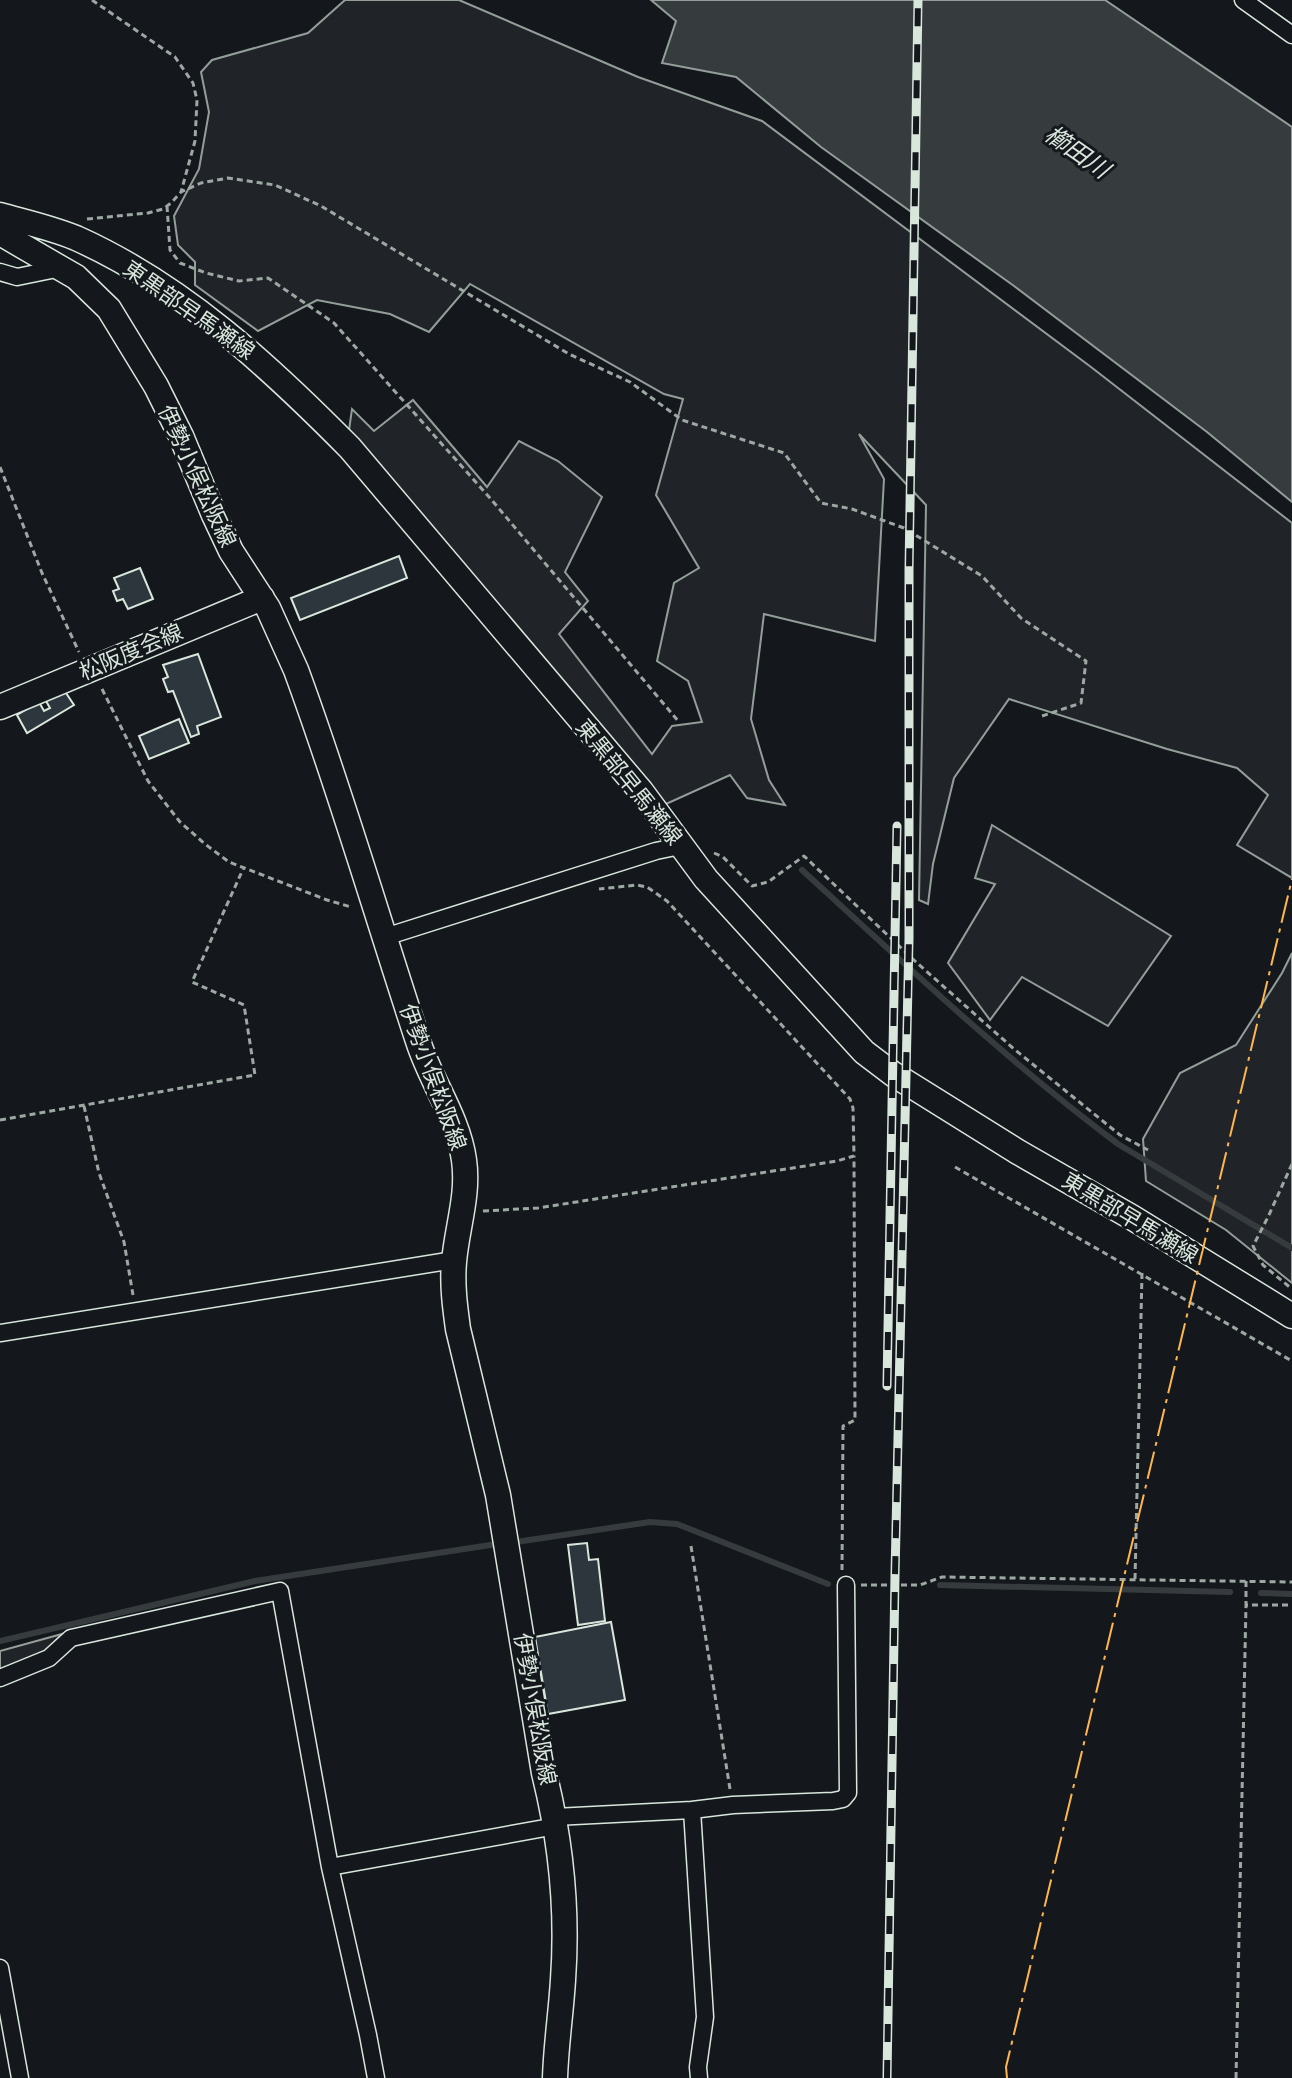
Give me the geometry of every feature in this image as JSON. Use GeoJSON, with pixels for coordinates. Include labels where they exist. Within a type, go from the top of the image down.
{"type":"FeatureCollection","features":[{"type":"Feature","properties":{"kind":"main road","name":"東黒部早馬瀬線"},"geometry":{"type":"LineString","coordinates":[[0,215],[72,237],[123,262],[222,328],[305,402],[350,448],[641,791],[706,879],[864,1052],[893,1074],[1018,1152],[1133,1218],[1292,1316]]}},
{"type":"Feature","properties":{"kind":"main road","name":"伊勢小俣松阪線"},"geometry":{"type":"LineString","coordinates":[[0,233],[76,277],[101,299],[156,386],[231,551],[262,598],[304,691],[425,1064],[458,1133],[466,1181],[454,1260],[454,1303],[498,1495],[544,1773],[556,1821],[564,1890],[563,1980],[555,2078]]}},
{"type":"Feature","properties":{"kind":"main road","name":"松阪度会線"},"geometry":{"type":"LineString","coordinates":[[0,707],[262,598]]}},
{"type":"Feature","properties":{"kind":"street"},"geometry":{"type":"LineString","coordinates":[[1243,0],[1292,35]]}},
{"type":"Feature","properties":{"kind":"street"},"geometry":{"type":"LineString","coordinates":[[0,272],[17,277],[61,268]]}},
{"type":"Feature","properties":{"kind":"street"},"geometry":{"type":"LineString","coordinates":[[385,937],[645,854],[680,846]]}},
{"type":"Feature","properties":{"kind":"street"},"geometry":{"type":"LineString","coordinates":[[0,1333],[454,1260]]}},
{"type":"Feature","properties":{"kind":"street"},"geometry":{"type":"LineString","coordinates":[[330,1867],[556,1821],[733,1805],[843,1799],[848,1793],[846,1585]]}},
{"type":"Feature","properties":{"kind":"street"},"geometry":{"type":"LineString","coordinates":[[0,1678],[49,1658],[71,1638],[280,1591],[330,1867],[376,2078]]}},
{"type":"Feature","properties":{"kind":"street"},"geometry":{"type":"LineString","coordinates":[[692,1810],[705,2017],[699,2078]]}},
{"type":"Feature","properties":{"kind":"street"},"geometry":{"type":"LineString","coordinates":[[0,1968],[20,2078]]}},
{"type":"Feature","properties":{"kind":"path"},"geometry":{"type":"LineString","coordinates":[[92,0],[175,57],[193,83],[197,100],[195,141],[181,192]]}},
{"type":"Feature","properties":{"kind":"path"},"geometry":{"type":"LineString","coordinates":[[44,228],[60,222],[148,213],[167,206],[181,192],[201,183],[228,178],[275,185],[321,206],[569,354],[630,382],[682,420],[784,453],[821,503],[852,509],[904,528],[982,576],[1021,618],[1086,661],[1081,703],[1042,716]]}},
{"type":"Feature","properties":{"kind":"path"},"geometry":{"type":"LineString","coordinates":[[167,206],[170,250],[180,263],[239,281],[268,278],[334,323],[481,487],[679,722]]}},
{"type":"Feature","properties":{"kind":"path"},"geometry":{"type":"LineString","coordinates":[[0,467],[42,573],[89,670],[96,676],[148,781],[180,822],[229,862],[327,900],[356,909],[375,908]]}},
{"type":"Feature","properties":{"kind":"path"},"geometry":{"type":"LineString","coordinates":[[680,846],[701,847],[723,857],[752,886],[768,882],[804,856],[1014,1049],[1120,1135],[1148,1150]]}},
{"type":"Feature","properties":{"kind":"path"},"geometry":{"type":"LineString","coordinates":[[0,1120],[255,1075],[244,1005],[192,982],[244,867]]}},
{"type":"Feature","properties":{"kind":"path"},"geometry":{"type":"LineString","coordinates":[[590,890],[637,885],[647,887],[667,901],[850,1099],[854,1156],[855,1420],[843,1426],[842,1574],[846,1585],[920,1585],[942,1577],[1135,1579],[1247,1584],[1292,1582]]}},
{"type":"Feature","properties":{"kind":"path"},"geometry":{"type":"LineString","coordinates":[[84,1106],[99,1173],[124,1242],[136,1311]]}},
{"type":"Feature","properties":{"kind":"path"},"geometry":{"type":"LineString","coordinates":[[463,1212],[538,1208],[854,1156]]}},
{"type":"Feature","properties":{"kind":"path"},"geometry":{"type":"LineString","coordinates":[[1292,1164],[1253,1246],[1263,1265],[1292,1289]]}},
{"type":"Feature","properties":{"kind":"path"},"geometry":{"type":"LineString","coordinates":[[955,1167],[1292,1361]]}},
{"type":"Feature","properties":{"kind":"path"},"geometry":{"type":"LineString","coordinates":[[1135,1579],[1142,1273]]}},
{"type":"Feature","properties":{"kind":"path"},"geometry":{"type":"LineString","coordinates":[[691,1546],[733,1805]]}},
{"type":"Feature","properties":{"kind":"path"},"geometry":{"type":"LineString","coordinates":[[1236,2078],[1247,1584]]}},
{"type":"Feature","properties":{"kind":"path"},"geometry":{"type":"LineString","coordinates":[[1246,1605],[1292,1605]]}},
{"type":"Feature","properties":{"kind":"shaded area"},"geometry":{"type":"Polygon","coordinates":[[[345,0],[459,0],[638,77],[762,121],[1091,367],[1292,523],[1292,878],[1237,845],[1268,795],[1237,768],[1009,699],[954,778],[933,864],[928,904],[919,900],[926,505],[859,434],[884,479],[875,641],[764,614],[751,719],[769,780],[785,805],[747,798],[730,775],[666,804],[349,430],[352,409],[374,431],[413,400],[487,487],[519,441],[558,461],[602,497],[565,572],[588,601],[559,634],[652,754],[672,726],[702,722],[688,681],[657,661],[674,583],[699,568],[656,495],[683,399],[664,394],[470,284],[429,332],[390,314],[317,300],[258,331],[195,285],[195,262],[178,245],[174,216],[199,169],[209,112],[201,72],[212,60],[308,33],[345,0]]]}},
{"type":"Feature","properties":{"kind":"shaded area"},"geometry":{"type":"Polygon","coordinates":[[[992,825],[1171,936],[1108,1026],[1022,977],[990,1020],[948,963],[995,884],[975,878],[992,825]]]}},
{"type":"Feature","properties":{"kind":"shaded area"},"geometry":{"type":"Polygon","coordinates":[[[1292,953],[1292,1283],[1226,1230],[1146,1181],[1143,1139],[1180,1073],[1236,1045],[1292,953]]]}},
{"type":"Feature","properties":{"kind":"shaded area"},"geometry":{"type":"Polygon","coordinates":[[[62,1634],[45,1652],[0,1671],[0,1651],[62,1634]]]}},
{"type":"Feature","properties":{"kind":"water","name":"櫛田川"},"geometry":{"type":"Polygon","coordinates":[[[651,0],[1105,0],[1292,127],[1292,502],[1207,432],[1014,286],[821,147],[736,77],[662,63],[676,21],[651,0]]]}},
{"type":"Feature","properties":{"kind":"building"},"geometry":{"type":"Polygon","coordinates":[[[399,556],[407,578],[300,620],[291,598],[399,556]]]}},
{"type":"Feature","properties":{"kind":"building"},"geometry":{"type":"Polygon","coordinates":[[[140,568],[153,599],[128,609],[123,599],[117,601],[113,591],[119,589],[114,578],[140,568]]]}},
{"type":"Feature","properties":{"kind":"building"},"geometry":{"type":"Polygon","coordinates":[[[198,654],[221,717],[197,726],[199,734],[191,737],[173,691],[168,692],[163,679],[168,677],[163,665],[198,654]]]}},
{"type":"Feature","properties":{"kind":"building"},"geometry":{"type":"Polygon","coordinates":[[[64,690],[74,705],[27,733],[17,715],[39,702],[44,711],[50,708],[46,701],[64,690]]]}},
{"type":"Feature","properties":{"kind":"building"},"geometry":{"type":"Polygon","coordinates":[[[179,719],[189,743],[149,759],[139,736],[179,719]]]}},
{"type":"Feature","properties":{"kind":"building"},"geometry":{"type":"Polygon","coordinates":[[[587,1543],[589,1560],[598,1559],[605,1621],[578,1625],[568,1545],[587,1543]]]}},
{"type":"Feature","properties":{"kind":"building"},"geometry":{"type":"Polygon","coordinates":[[[611,1622],[625,1700],[548,1714],[535,1637],[611,1622]]]}},
{"type":"Feature","properties":{"kind":"waterway"},"geometry":{"type":"LineString","coordinates":[[802,870],[957,1011],[1118,1144],[1292,1248]]}},
{"type":"Feature","properties":{"kind":"waterway"},"geometry":{"type":"LineString","coordinates":[[516,1542],[650,1522],[677,1524],[828,1584]]}},
{"type":"Feature","properties":{"kind":"waterway"},"geometry":{"type":"LineString","coordinates":[[0,1641],[255,1581],[497,1544]]}},
{"type":"Feature","properties":{"kind":"waterway"},"geometry":{"type":"LineString","coordinates":[[940,1585],[1230,1592]]}},
{"type":"Feature","properties":{"kind":"waterway"},"geometry":{"type":"LineString","coordinates":[[1261,1593],[1292,1594]]}},
{"type":"Feature","properties":{"kind":"railway"},"geometry":{"type":"LineString","coordinates":[[887,2078],[909,939],[909,571],[918,0]]}},
{"type":"Feature","properties":{"kind":"railway"},"geometry":{"type":"LineString","coordinates":[[887,1386],[897,826]]}},
{"type":"Feature","properties":{"kind":"power"},"geometry":{"type":"LineString","coordinates":[[1007,2078],[1006,2067],[1292,879]]}}]}
